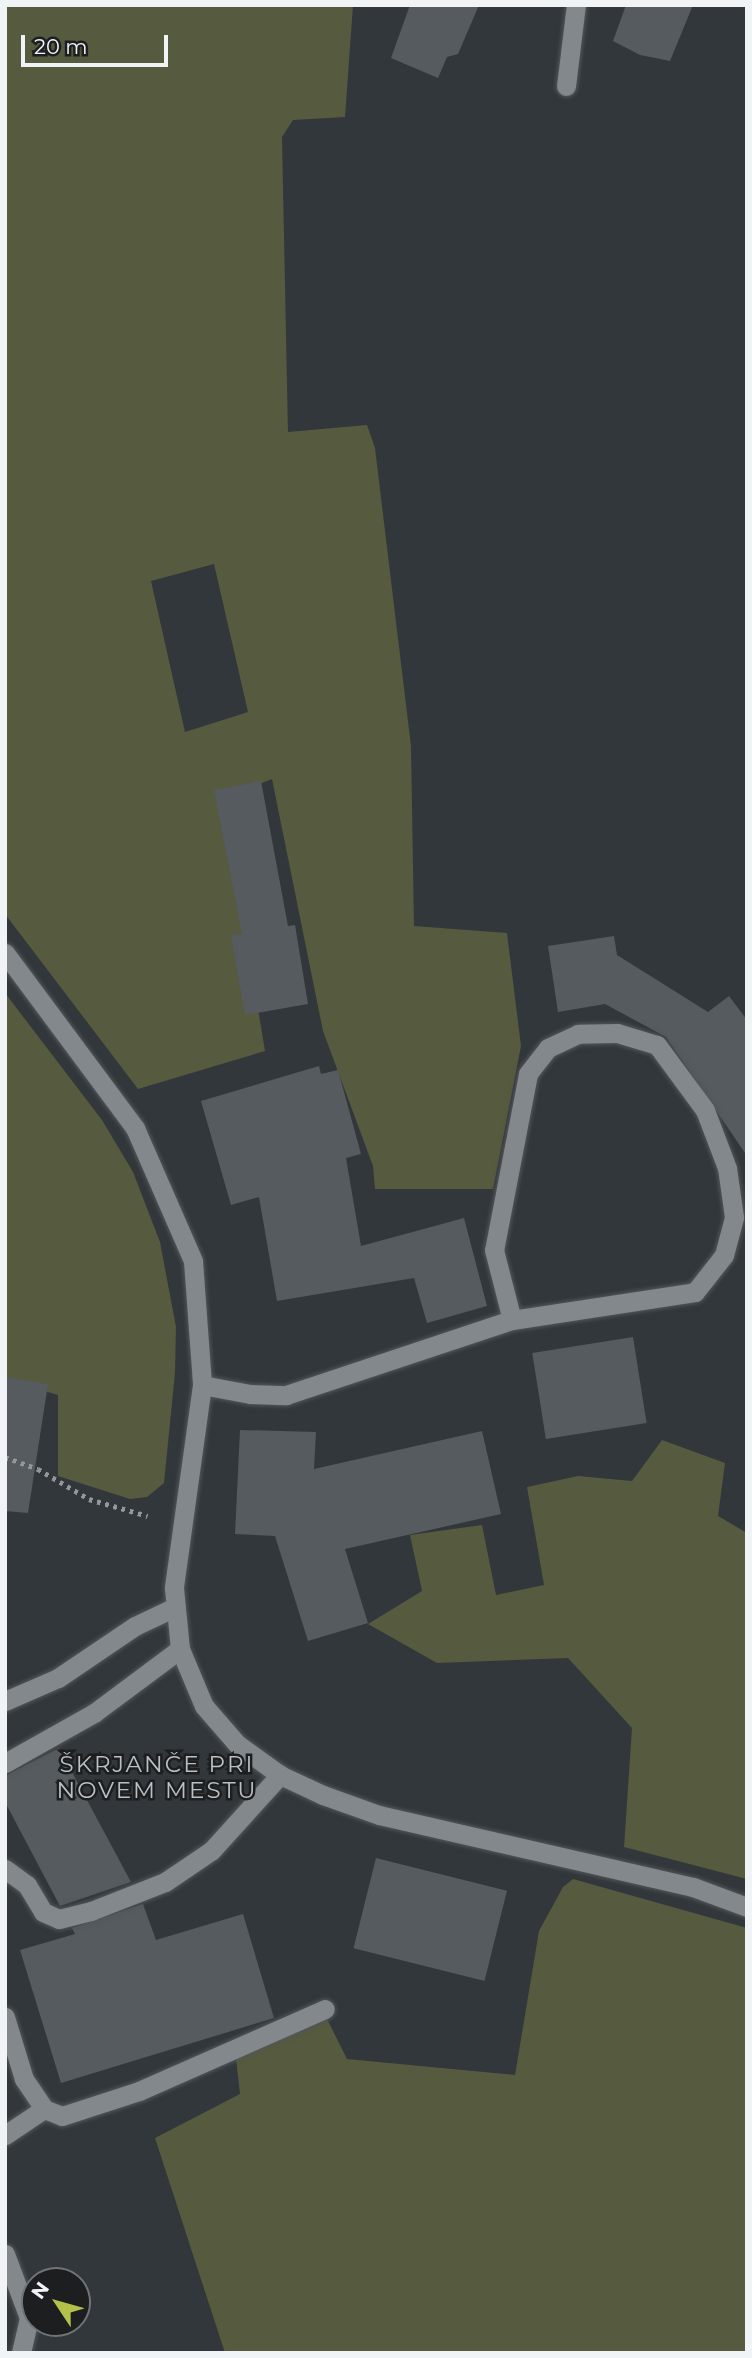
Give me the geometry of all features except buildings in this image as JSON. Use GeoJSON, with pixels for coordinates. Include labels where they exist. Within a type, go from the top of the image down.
{"type":"FeatureCollection","features":[{"type":"Feature","properties":{"kind":"street"},"geometry":{"type":"LineString","coordinates":[[566,86],[576,5]]}},
{"type":"Feature","properties":{"kind":"street"},"geometry":{"type":"LineString","coordinates":[[5,953],[106,1084],[156,1169],[193,1261],[202,1385],[182,1526],[175,1606],[180,1649],[204,1706],[237,1744],[280,1775],[379,1815],[692,1887],[747,1907]]}},
{"type":"Feature","properties":{"kind":"street"},"geometry":{"type":"LineString","coordinates":[[202,1385],[250,1394],[286,1395],[512,1320],[695,1292],[724,1255],[734,1217],[727,1168],[705,1110],[657,1045],[617,1033],[578,1034],[548,1048],[528,1074],[496,1221],[494,1250],[512,1320]]}},
{"type":"Feature","properties":{"kind":"street"},"geometry":{"type":"LineString","coordinates":[[5,1701],[58,1678],[135,1626],[175,1606]]}},
{"type":"Feature","properties":{"kind":"street"},"geometry":{"type":"LineString","coordinates":[[5,1763],[94,1713],[180,1649]]}},
{"type":"Feature","properties":{"kind":"street"},"geometry":{"type":"LineString","coordinates":[[5,1869],[27,1885],[43,1912],[59,1919],[91,1911],[165,1882],[211,1851],[280,1775]]}},
{"type":"Feature","properties":{"kind":"street"},"geometry":{"type":"LineString","coordinates":[[5,2017],[24,2079],[44,2109],[62,2116],[85,2112],[325,2009]]}},
{"type":"Feature","properties":{"kind":"street"},"geometry":{"type":"LineString","coordinates":[[5,2135],[44,2109]]}},
{"type":"Feature","properties":{"kind":"street"},"geometry":{"type":"LineString","coordinates":[[5,2253],[29,2318],[21,2353]]}},
{"type":"Feature","properties":{"kind":"path"},"geometry":{"type":"LineString","coordinates":[[5,1457],[38,1469],[89,1499],[182,1526]]}},
{"type":"Feature","properties":{"kind":"green space"},"geometry":{"type":"Polygon","coordinates":[[[5,5],[353,5],[345,117],[293,120],[282,137],[288,432],[367,425],[375,448],[411,746],[414,926],[507,933],[521,1046],[493,1189],[375,1189],[373,1166],[323,1031],[272,779],[223,798],[265,1051],[138,1089],[5,914],[5,5]],[[214,564],[151,581],[185,732],[248,712],[214,564]]]}},
{"type":"Feature","properties":{"kind":"green space"},"geometry":{"type":"Polygon","coordinates":[[[5,993],[102,1120],[133,1172],[160,1242],[176,1327],[175,1373],[164,1483],[147,1497],[130,1499],[58,1476],[58,1395],[5,1379],[5,993]]]}},
{"type":"Feature","properties":{"kind":"green space"},"geometry":{"type":"Polygon","coordinates":[[[662,1440],[725,1463],[718,1516],[747,1533],[747,1879],[624,1847],[632,1728],[568,1658],[437,1663],[368,1624],[422,1591],[410,1535],[482,1525],[496,1595],[544,1585],[527,1487],[578,1476],[632,1481],[662,1440]]]}},
{"type":"Feature","properties":{"kind":"green space"},"geometry":{"type":"Polygon","coordinates":[[[573,1879],[747,1928],[747,2353],[225,2353],[155,2138],[240,2094],[235,2050],[326,2017],[347,2059],[515,2075],[539,1931],[563,1887],[573,1879]]]}},
{"type":"Feature","properties":{"kind":"district","name":"ŠKRJANČE PRI NOVEM MESTU"},"geometry":{"type":"Point","coordinates":[157,1777]}}]}
